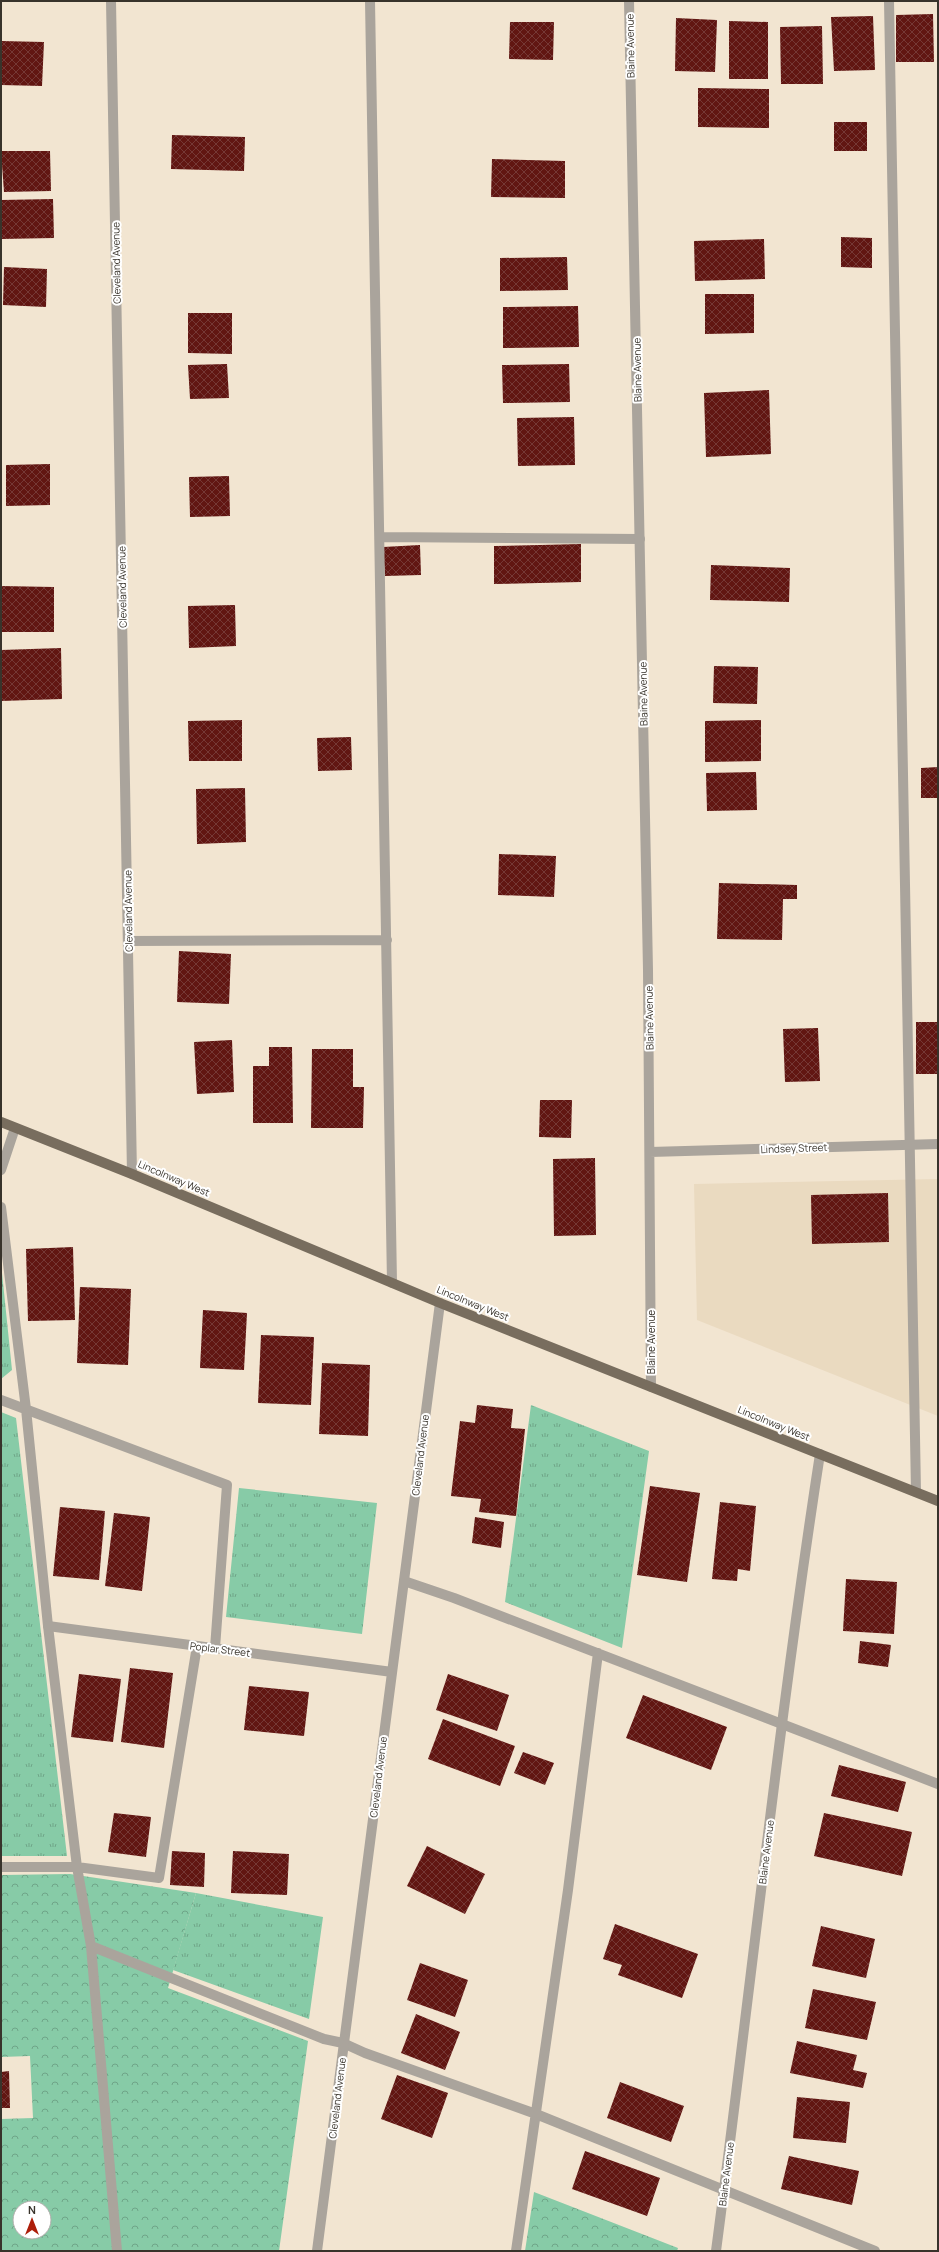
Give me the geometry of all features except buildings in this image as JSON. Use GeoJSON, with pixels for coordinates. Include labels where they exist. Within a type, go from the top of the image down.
{"type":"FeatureCollection","features":[{"type":"Feature","properties":{"kind":"main road","name":"Lincolnway West"},"geometry":{"type":"LineString","coordinates":[[1,1122],[132,1174],[440,1303],[938,1501]]}},
{"type":"Feature","properties":{"kind":"street","name":"Cleveland Avenue"},"geometry":{"type":"LineString","coordinates":[[111,1],[132,1174]]}},
{"type":"Feature","properties":{"kind":"street"},"geometry":{"type":"LineString","coordinates":[[370,1],[381,537],[392,1283]]}},
{"type":"Feature","properties":{"kind":"street","name":"Blaine Avenue"},"geometry":{"type":"LineString","coordinates":[[630,1],[650,1152],[651,1387]]}},
{"type":"Feature","properties":{"kind":"street"},"geometry":{"type":"LineString","coordinates":[[889,1],[916,1492]]}},
{"type":"Feature","properties":{"kind":"street"},"geometry":{"type":"LineString","coordinates":[[381,537],[640,539]]}},
{"type":"Feature","properties":{"kind":"street"},"geometry":{"type":"LineString","coordinates":[[129,941],[387,940]]}},
{"type":"Feature","properties":{"kind":"street"},"geometry":{"type":"LineString","coordinates":[[1,1170],[15,1128]]}},
{"type":"Feature","properties":{"kind":"street","name":"Lindsey Street"},"geometry":{"type":"LineString","coordinates":[[650,1152],[938,1144]]}},
{"type":"Feature","properties":{"kind":"street"},"geometry":{"type":"LineString","coordinates":[[1,1207],[26,1409],[48,1626],[77,1867],[91,1946],[117,2251]]}},
{"type":"Feature","properties":{"kind":"street","name":"Cleveland Avenue"},"geometry":{"type":"LineString","coordinates":[[317,2251],[440,1303]]}},
{"type":"Feature","properties":{"kind":"street"},"geometry":{"type":"LineString","coordinates":[[1,1400],[226,1484],[215,1648]]}},
{"type":"Feature","properties":{"kind":"street","name":"Blaine Avenue"},"geometry":{"type":"LineString","coordinates":[[716,2251],[804,1558],[820,1454]]}},
{"type":"Feature","properties":{"kind":"street"},"geometry":{"type":"LineString","coordinates":[[404,1581],[598,1653],[938,1784]]}},
{"type":"Feature","properties":{"kind":"street","name":"Poplar Street"},"geometry":{"type":"LineString","coordinates":[[48,1626],[392,1672]]}},
{"type":"Feature","properties":{"kind":"street"},"geometry":{"type":"LineString","coordinates":[[1,1867],[77,1867],[159,1878],[197,1646]]}},
{"type":"Feature","properties":{"kind":"street"},"geometry":{"type":"LineString","coordinates":[[516,2251],[568,1890],[598,1653]]}},
{"type":"Feature","properties":{"kind":"street"},"geometry":{"type":"LineString","coordinates":[[91,1946],[324,2039],[344,2043],[365,2053],[536,2114],[875,2251]]}},
{"type":"Feature","properties":{"kind":"shaded area"},"geometry":{"type":"Polygon","coordinates":[[[938,1179],[938,1416],[697,1320],[694,1184],[938,1179]]]}},
{"type":"Feature","properties":{"kind":"green space"},"geometry":{"type":"Polygon","coordinates":[[[1,1263],[12,1370],[1,1379],[1,1263]]]}},
{"type":"Feature","properties":{"kind":"green space"},"geometry":{"type":"Polygon","coordinates":[[[531,1405],[649,1451],[622,1648],[505,1602],[531,1405]]]}},
{"type":"Feature","properties":{"kind":"green space"},"geometry":{"type":"Polygon","coordinates":[[[1,1412],[16,1418],[67,1856],[1,1856],[1,1412]]]}},
{"type":"Feature","properties":{"kind":"green space"},"geometry":{"type":"Polygon","coordinates":[[[239,1488],[377,1503],[362,1634],[226,1617],[239,1488]]]}},
{"type":"Feature","properties":{"kind":"green space"},"geometry":{"type":"Polygon","coordinates":[[[70,1874],[196,1893],[168,1988],[308,2041],[279,2251],[1,2251],[1,2119],[33,2118],[30,2056],[1,2057],[1,1875],[70,1874]]]}},
{"type":"Feature","properties":{"kind":"green space"},"geometry":{"type":"Polygon","coordinates":[[[196,1893],[323,1917],[309,2019],[173,1970],[196,1893]]]}},
{"type":"Feature","properties":{"kind":"green space"},"geometry":{"type":"Polygon","coordinates":[[[534,2192],[678,2248],[677,2251],[525,2251],[534,2192]]]}}]}
